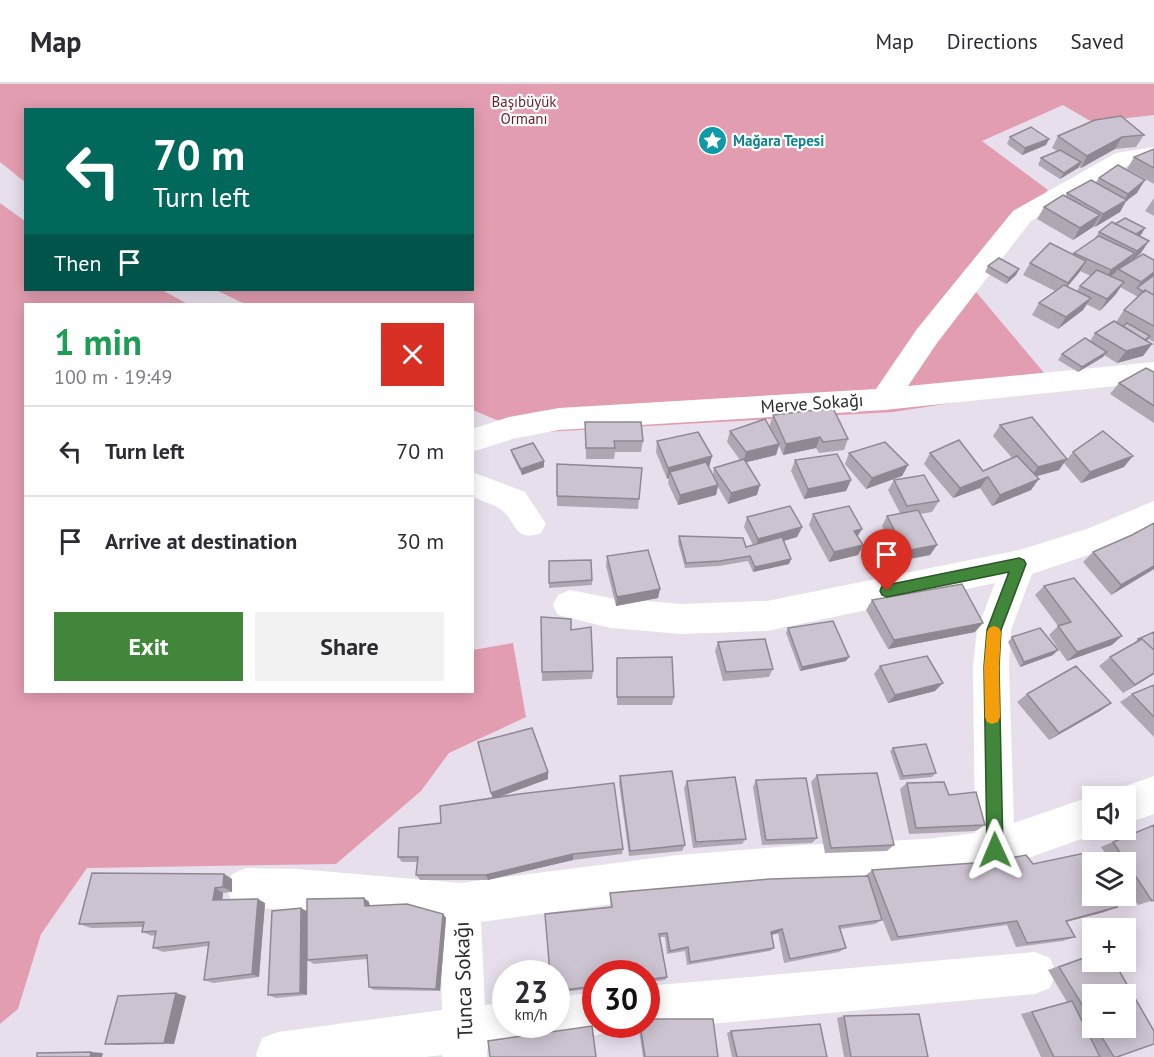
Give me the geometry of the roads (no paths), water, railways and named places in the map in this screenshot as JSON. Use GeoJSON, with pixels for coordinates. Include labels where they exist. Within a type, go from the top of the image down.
{"type":"FeatureCollection","features":[{"type":"Feature","properties":{"kind":"street"},"geometry":{"type":"LineString","coordinates":[[884,399],[927,336],[1022,216],[1124,158],[1154,154]]}},
{"type":"Feature","properties":{"kind":"street","name":"Merve Sokağı"},"geometry":{"type":"LineString","coordinates":[[474,440],[509,428],[559,419],[884,399],[1154,372]]}},
{"type":"Feature","properties":{"kind":"street"},"geometry":{"type":"LineString","coordinates":[[474,485],[514,501],[530,524]]}},
{"type":"Feature","properties":{"kind":"street"},"geometry":{"type":"LineString","coordinates":[[570,605],[611,613],[681,619],[767,616],[1019,564],[1095,540],[1154,514]]}},
{"type":"Feature","properties":{"kind":"street"},"geometry":{"type":"LineString","coordinates":[[995,850],[992,667],[994,630],[1019,564]]}},
{"type":"Feature","properties":{"kind":"street"},"geometry":{"type":"LineString","coordinates":[[1136,801],[1154,795]]}},
{"type":"Feature","properties":{"kind":"street"},"geometry":{"type":"LineString","coordinates":[[246,888],[298,889],[460,904],[678,875],[804,865],[927,859],[995,850],[1082,820]]}},
{"type":"Feature","properties":{"kind":"street","name":"Tunca Sokağı"},"geometry":{"type":"LineString","coordinates":[[460,904],[465,1043]]}},
{"type":"Feature","properties":{"kind":"street"},"geometry":{"type":"LineString","coordinates":[[660,1007],[1035,973]]}},
{"type":"Feature","properties":{"kind":"street"},"geometry":{"type":"LineString","coordinates":[[278,1054],[465,1043],[492,1031]]}},
{"type":"Feature","properties":{"kind":"place","name":"Mağara Tepesi"},"geometry":{"type":"Point","coordinates":[712,140]}},
{"type":"Feature","properties":{"kind":"park label","name":"Başıbüyük Ormanı"},"geometry":{"type":"Point","coordinates":[524,110]}}]}
